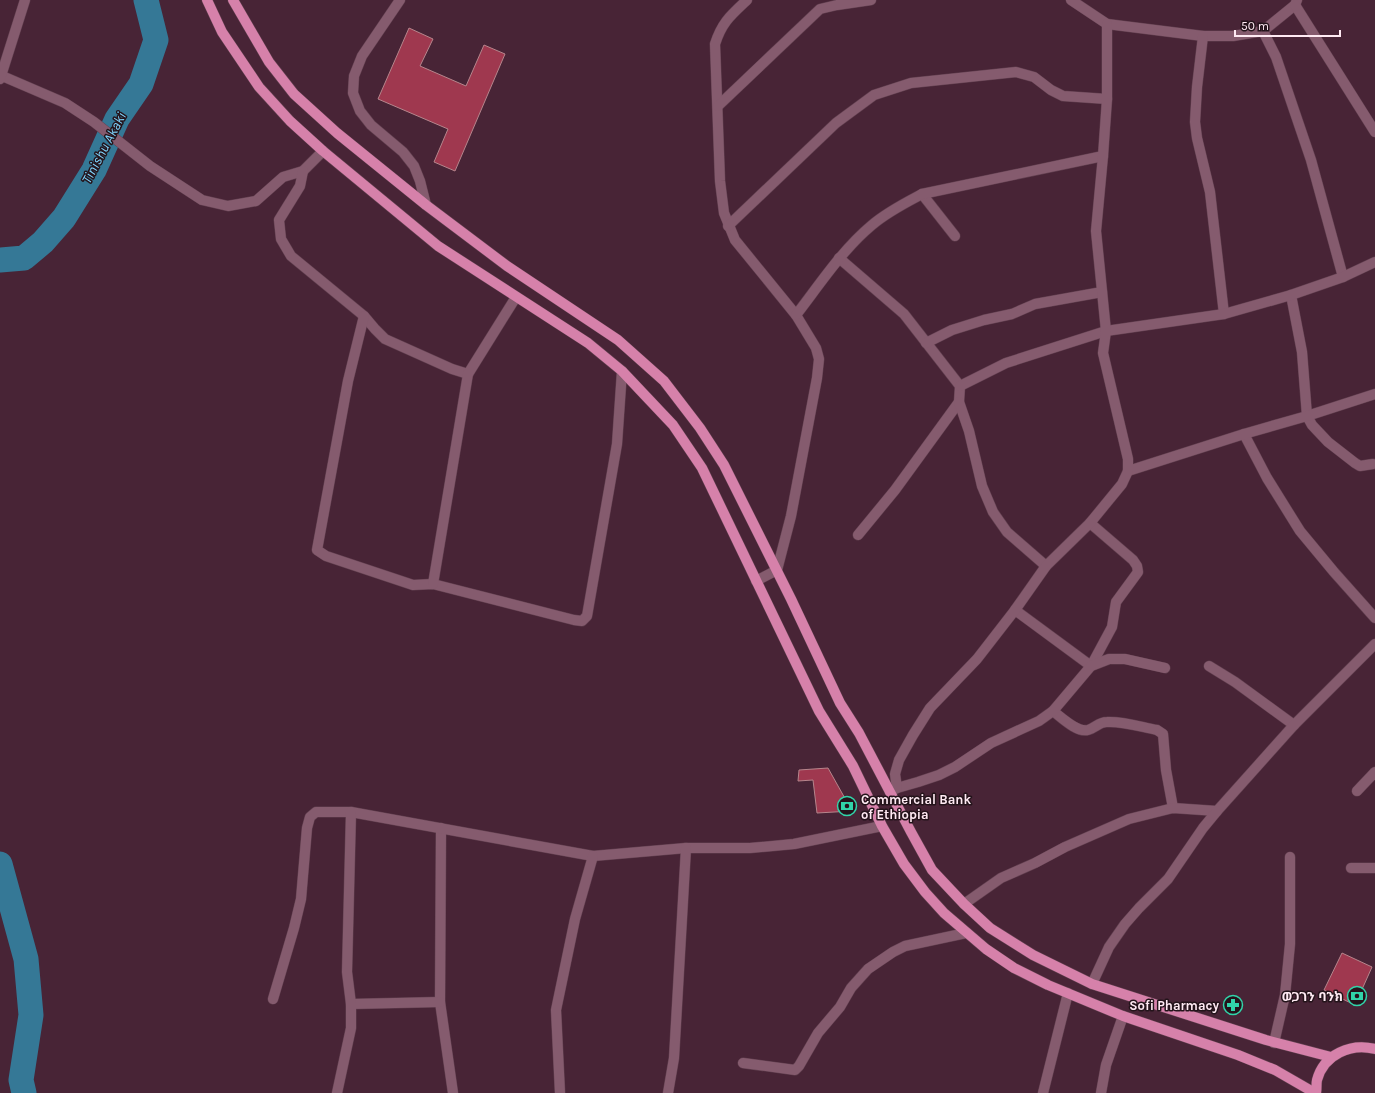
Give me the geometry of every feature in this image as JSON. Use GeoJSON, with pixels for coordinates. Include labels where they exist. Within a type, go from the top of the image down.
{"type":"FeatureCollection","features":[{"type":"Feature","properties":{"kind":"main road"},"geometry":{"type":"LineString","coordinates":[[207,0],[222,32],[259,87],[290,121],[323,151],[438,246],[588,343],[622,370],[673,425],[702,468],[819,711],[853,766],[882,826],[904,864],[925,892],[944,913],[966,933],[1014,968],[1048,985],[1123,1016],[1238,1055],[1275,1070],[1316,1093],[1317,1080],[1323,1068],[1332,1057],[1344,1050],[1359,1046],[1375,1048]]}},
{"type":"Feature","properties":{"kind":"main road"},"geometry":{"type":"LineString","coordinates":[[233,0],[269,62],[294,94],[336,133],[426,205],[507,266],[618,340],[664,381],[700,428],[724,465],[777,570],[840,703],[893,790],[910,832],[932,870],[964,904],[990,928],[1033,955],[1092,984],[1274,1043],[1332,1057]]}},
{"type":"Feature","properties":{"kind":"street"},"geometry":{"type":"LineString","coordinates":[[25,0],[0,76],[65,103],[94,122],[150,166],[202,200],[228,206],[256,201],[283,177],[303,171],[323,151]]}},
{"type":"Feature","properties":{"kind":"street"},"geometry":{"type":"LineString","coordinates":[[400,0],[362,56],[354,76],[354,93],[360,111],[370,125],[403,152],[414,166],[420,181],[426,205]]}},
{"type":"Feature","properties":{"kind":"street"},"geometry":{"type":"LineString","coordinates":[[747,0],[727,20],[719,31],[715,44],[720,181],[724,213],[728,226],[735,240],[796,315],[816,348],[819,359],[817,378],[791,516],[777,570],[756,580]]}},
{"type":"Feature","properties":{"kind":"street"},"geometry":{"type":"LineString","coordinates":[[718,106],[820,9],[837,4],[871,0]]}},
{"type":"Feature","properties":{"kind":"street"},"geometry":{"type":"LineString","coordinates":[[1071,0],[1107,24],[1203,36],[1233,36],[1263,31],[1296,2],[1375,132]]}},
{"type":"Feature","properties":{"kind":"street"},"geometry":{"type":"LineString","coordinates":[[1090,523],[1133,560],[1137,566],[1138,572],[1116,602],[1112,627],[1092,666],[1053,711],[1039,721],[991,744],[955,767],[893,790],[899,760],[930,708],[978,660],[1046,566],[1090,523],[1122,484],[1128,471],[1128,459],[1103,353],[1106,331],[1096,231],[1107,99],[1107,24]]}},
{"type":"Feature","properties":{"kind":"street"},"geometry":{"type":"LineString","coordinates":[[1263,31],[1276,57],[1311,160],[1343,277]]}},
{"type":"Feature","properties":{"kind":"street"},"geometry":{"type":"LineString","coordinates":[[1203,36],[1197,87],[1195,122],[1197,138],[1210,192],[1224,314]]}},
{"type":"Feature","properties":{"kind":"street"},"geometry":{"type":"LineString","coordinates":[[728,226],[836,123],[874,95],[911,83],[1016,72],[1034,77],[1051,90],[1063,96],[1107,99]]}},
{"type":"Feature","properties":{"kind":"street"},"geometry":{"type":"LineString","coordinates":[[796,315],[839,258],[872,224],[898,206],[922,194],[1103,156]]}},
{"type":"Feature","properties":{"kind":"street"},"geometry":{"type":"LineString","coordinates":[[303,171],[300,186],[279,220],[281,239],[291,256],[364,316],[385,339],[452,369],[468,374]]}},
{"type":"Feature","properties":{"kind":"street"},"geometry":{"type":"LineString","coordinates":[[922,194],[956,236]]}},
{"type":"Feature","properties":{"kind":"street"},"geometry":{"type":"LineString","coordinates":[[839,258],[904,314],[960,386],[959,402],[969,431],[982,486],[993,512],[1007,532],[1046,566]]}},
{"type":"Feature","properties":{"kind":"street"},"geometry":{"type":"LineString","coordinates":[[960,386],[1006,364],[1106,331],[1224,314],[1291,296],[1343,277],[1375,262]]}},
{"type":"Feature","properties":{"kind":"street"},"geometry":{"type":"LineString","coordinates":[[926,343],[952,330],[984,320],[1012,314],[1035,304],[1102,292]]}},
{"type":"Feature","properties":{"kind":"street"},"geometry":{"type":"LineString","coordinates":[[1291,296],[1302,352],[1307,416],[1312,425],[1328,442],[1355,463],[1360,466],[1373,464]]}},
{"type":"Feature","properties":{"kind":"street"},"geometry":{"type":"LineString","coordinates":[[433,584],[468,374],[516,297]]}},
{"type":"Feature","properties":{"kind":"street"},"geometry":{"type":"LineString","coordinates":[[364,316],[348,381],[317,550],[326,556],[413,585],[433,584],[574,620],[582,621],[587,616],[617,444],[622,370]]}},
{"type":"Feature","properties":{"kind":"street"},"geometry":{"type":"LineString","coordinates":[[1128,471],[1375,394]]}},
{"type":"Feature","properties":{"kind":"street"},"geometry":{"type":"LineString","coordinates":[[858,535],[895,490],[959,402]]}},
{"type":"Feature","properties":{"kind":"street"},"geometry":{"type":"LineString","coordinates":[[1244,434],[1266,478],[1300,530],[1334,572],[1375,618]]}},
{"type":"Feature","properties":{"kind":"street"},"geometry":{"type":"LineString","coordinates":[[1015,610],[1092,666]]}},
{"type":"Feature","properties":{"kind":"street"},"geometry":{"type":"LineString","coordinates":[[1092,984],[1110,946],[1125,924],[1168,879],[1217,811],[1294,726],[1375,644]]}},
{"type":"Feature","properties":{"kind":"street"},"geometry":{"type":"LineString","coordinates":[[1092,666],[1109,659],[1125,659],[1165,668]]}},
{"type":"Feature","properties":{"kind":"street"},"geometry":{"type":"LineString","coordinates":[[1209,666],[1235,682],[1294,726]]}},
{"type":"Feature","properties":{"kind":"street"},"geometry":{"type":"LineString","coordinates":[[1053,711],[1074,727],[1082,730],[1087,730],[1099,723],[1108,721],[1157,730],[1163,734],[1166,770],[1173,808]]}},
{"type":"Feature","properties":{"kind":"street"},"geometry":{"type":"LineString","coordinates":[[1357,791],[1375,772]]}},
{"type":"Feature","properties":{"kind":"street"},"geometry":{"type":"LineString","coordinates":[[964,904],[1001,878],[1035,863],[1065,847],[1129,819],[1173,808],[1217,811]]}},
{"type":"Feature","properties":{"kind":"street"},"geometry":{"type":"LineString","coordinates":[[273,999],[294,928],[301,898],[307,828],[310,817],[316,812],[351,812],[593,856],[686,848],[750,848],[794,844],[882,826]]}},
{"type":"Feature","properties":{"kind":"street"},"geometry":{"type":"LineString","coordinates":[[337,1093],[351,1028],[351,1004],[347,972],[351,812]]}},
{"type":"Feature","properties":{"kind":"street"},"geometry":{"type":"LineString","coordinates":[[441,828],[440,1002],[453,1093]]}},
{"type":"Feature","properties":{"kind":"street"},"geometry":{"type":"LineString","coordinates":[[668,1093],[674,1058],[686,848]]}},
{"type":"Feature","properties":{"kind":"street"},"geometry":{"type":"LineString","coordinates":[[560,1093],[556,1010],[575,919],[593,856]]}},
{"type":"Feature","properties":{"kind":"street"},"geometry":{"type":"LineString","coordinates":[[1274,1043],[1285,995],[1290,944],[1290,857]]}},
{"type":"Feature","properties":{"kind":"street"},"geometry":{"type":"LineString","coordinates":[[1350,868],[1375,868]]}},
{"type":"Feature","properties":{"kind":"street"},"geometry":{"type":"LineString","coordinates":[[743,1063],[795,1070],[799,1066],[818,1033],[840,1007],[851,988],[868,969],[893,952],[905,946],[966,933]]}},
{"type":"Feature","properties":{"kind":"street"},"geometry":{"type":"LineString","coordinates":[[1043,1093],[1068,993]]}},
{"type":"Feature","properties":{"kind":"street"},"geometry":{"type":"LineString","coordinates":[[351,1004],[440,1002]]}},
{"type":"Feature","properties":{"kind":"street"},"geometry":{"type":"LineString","coordinates":[[1100,1093],[1106,1065],[1123,1016]]}},
{"type":"Feature","properties":{"kind":"building"},"geometry":{"type":"Polygon","coordinates":[[[409,28],[433,39],[420,66],[466,86],[484,45],[505,54],[455,171],[434,162],[448,129],[378,99],[409,28]]]}},
{"type":"Feature","properties":{"kind":"building"},"geometry":{"type":"Polygon","coordinates":[[[828,768],[852,811],[817,813],[813,780],[798,781],[799,770],[828,768]]]}},
{"type":"Feature","properties":{"kind":"building"},"geometry":{"type":"Polygon","coordinates":[[[1342,953],[1372,967],[1355,1005],[1324,990],[1342,953]]]}},
{"type":"Feature","properties":{"kind":"waterway","name":"Tinishu Akaki"},"geometry":{"type":"LineString","coordinates":[[0,260],[24,258],[43,242],[64,218],[94,170],[117,119],[141,84],[156,40],[146,0]]}},
{"type":"Feature","properties":{"kind":"waterway","name":"Tinishu Akaki"},"geometry":{"type":"LineString","coordinates":[[0,864],[26,959],[31,1015],[21,1080],[24,1093]]}},
{"type":"Feature","properties":{"kind":"place","name":"Commercial Bank of Ethiopia"},"geometry":{"type":"Point","coordinates":[847,806]}},
{"type":"Feature","properties":{"kind":"place","name":"ወጋገን ባንክ"},"geometry":{"type":"Point","coordinates":[1357,996]}},
{"type":"Feature","properties":{"kind":"place","name":"Sofi Pharmacy"},"geometry":{"type":"Point","coordinates":[1233,1005]}}]}
